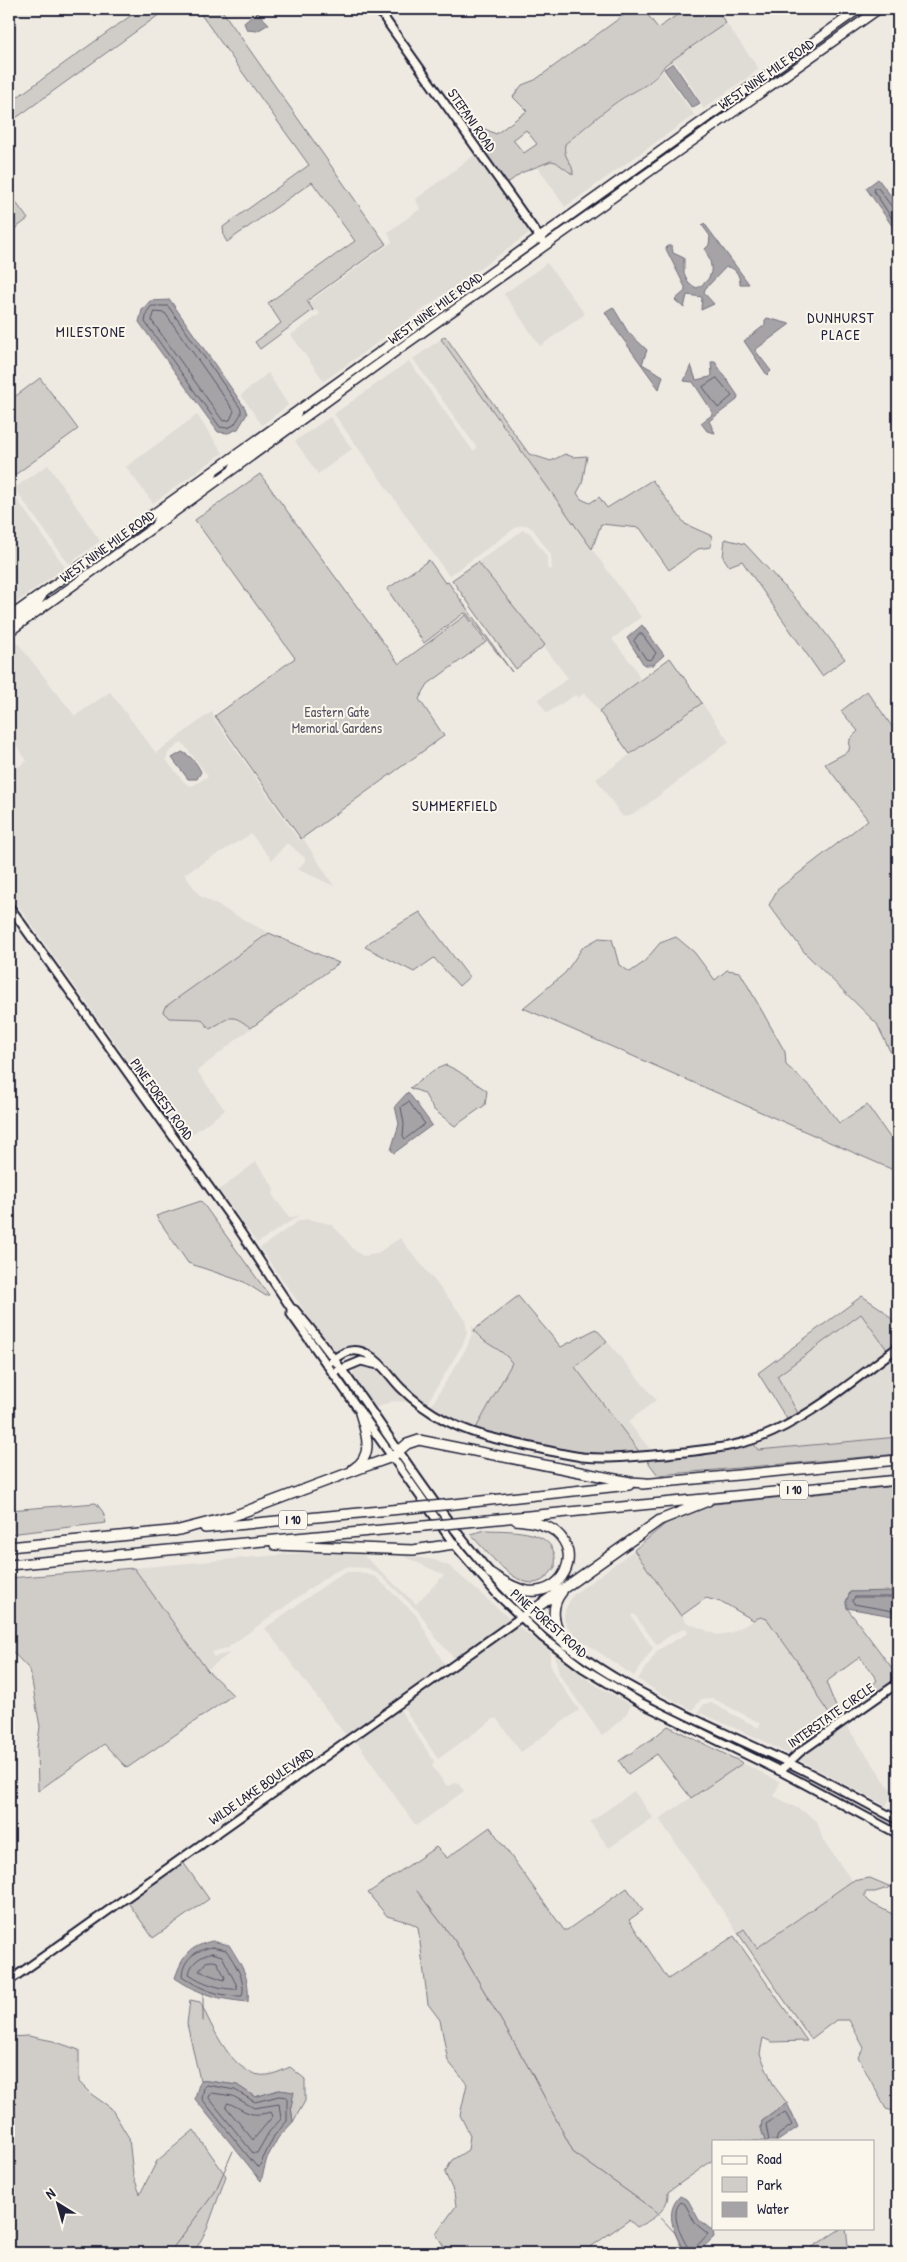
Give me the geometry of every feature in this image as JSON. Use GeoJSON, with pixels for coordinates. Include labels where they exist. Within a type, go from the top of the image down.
{"type":"FeatureCollection","features":[{"type":"Feature","properties":{"kind":"highway"},"geometry":{"type":"LineString","coordinates":[[338,1477],[356,1467],[367,1449],[366,1434],[360,1413]]}},
{"type":"Feature","properties":{"kind":"highway"},"geometry":{"type":"LineString","coordinates":[[175,1531],[233,1516],[338,1477],[395,1453],[412,1441],[429,1440],[626,1482],[646,1484]]}},
{"type":"Feature","properties":{"kind":"highway","name":"I 10"},"geometry":{"type":"LineString","coordinates":[[9,1547],[898,1460]]}},
{"type":"Feature","properties":{"kind":"highway","name":"I 10"},"geometry":{"type":"LineString","coordinates":[[9,1565],[898,1480]]}},
{"type":"Feature","properties":{"kind":"highway"},"geometry":{"type":"LineString","coordinates":[[529,1613],[660,1520],[720,1496]]}},
{"type":"Feature","properties":{"kind":"highway"},"geometry":{"type":"LineString","coordinates":[[490,1573],[515,1587],[540,1591],[559,1582],[568,1566],[566,1548],[556,1532],[535,1522],[503,1517]]}},
{"type":"Feature","properties":{"kind":"highway"},"geometry":{"type":"LineString","coordinates":[[250,1543],[413,1550],[454,1544]]}},
{"type":"Feature","properties":{"kind":"highway"},"geometry":{"type":"LineString","coordinates":[[566,1645],[556,1627],[554,1611],[559,1596],[573,1582]]}},
{"type":"Feature","properties":{"kind":"main road","name":"STEFANI ROAD"},"geometry":{"type":"LineString","coordinates":[[378,9],[545,245]]}},
{"type":"Feature","properties":{"kind":"main road","name":"WEST NINE MILE ROAD"},"geometry":{"type":"LineString","coordinates":[[9,617],[859,9]]}},
{"type":"Feature","properties":{"kind":"main road","name":"WEST NINE MILE ROAD"},"geometry":{"type":"LineString","coordinates":[[9,632],[545,245],[879,9]]}},
{"type":"Feature","properties":{"kind":"main road"},"geometry":{"type":"LineString","coordinates":[[772,84],[774,76],[839,29],[850,15]]}},
{"type":"Feature","properties":{"kind":"main road"},"geometry":{"type":"LineString","coordinates":[[690,142],[699,129],[766,81],[766,75]]}},
{"type":"Feature","properties":{"kind":"main road"},"geometry":{"type":"LineString","coordinates":[[545,245],[550,235],[616,188],[620,179]]}},
{"type":"Feature","properties":{"kind":"main road"},"geometry":{"type":"LineString","coordinates":[[466,302],[468,296],[537,244],[539,237]]}},
{"type":"Feature","properties":{"kind":"main road"},"geometry":{"type":"LineString","coordinates":[[324,404],[326,398],[388,350],[389,344]]}},
{"type":"Feature","properties":{"kind":"main road"},"geometry":{"type":"LineString","coordinates":[[231,472],[238,460],[289,423],[299,409]]}},
{"type":"Feature","properties":{"kind":"main road"},"geometry":{"type":"LineString","coordinates":[[154,527],[155,522],[162,514],[210,480],[214,470]]}},
{"type":"Feature","properties":{"kind":"main road"},"geometry":{"type":"LineString","coordinates":[[78,582],[87,569],[151,523],[156,511]]}},
{"type":"Feature","properties":{"kind":"main road"},"geometry":{"type":"LineString","coordinates":[[9,624],[35,606],[46,590]]}},
{"type":"Feature","properties":{"kind":"main road","name":"PINE FOREST ROAD"},"geometry":{"type":"LineString","coordinates":[[9,906],[234,1222],[291,1308],[295,1310],[334,1359],[454,1544],[485,1581],[520,1617],[563,1654],[614,1687],[674,1720],[780,1770],[898,1834]]}},
{"type":"Feature","properties":{"kind":"main road","name":"PINE FOREST ROAD"},"geometry":{"type":"LineString","coordinates":[[291,1308],[291,1314],[360,1413],[395,1453],[466,1544],[490,1573],[529,1613],[566,1645],[590,1663],[673,1711],[787,1762],[898,1820]]}},
{"type":"Feature","properties":{"kind":"main road"},"geometry":{"type":"LineString","coordinates":[[327,1365],[342,1352],[358,1351],[373,1357],[411,1397],[457,1426],[493,1438],[575,1456],[620,1458],[718,1448],[759,1438],[806,1413],[898,1347]]}},
{"type":"Feature","properties":{"kind":"main road"},"geometry":{"type":"LineString","coordinates":[[332,1372],[365,1360],[383,1368]]}},
{"type":"Feature","properties":{"kind":"main road"},"geometry":{"type":"LineString","coordinates":[[351,1384],[349,1375],[354,1364]]}},
{"type":"Feature","properties":{"kind":"main road","name":"WILDE LAKE BOULEVARD"},"geometry":{"type":"LineString","coordinates":[[9,1981],[520,1617],[529,1613]]}},
{"type":"Feature","properties":{"kind":"main road","name":"INTERSTATE CIRCLE"},"geometry":{"type":"LineString","coordinates":[[780,1770],[787,1762],[898,1683]]}},
{"type":"Feature","properties":{"kind":"shaded area"},"geometry":{"type":"Polygon","coordinates":[[[726,23],[759,69],[703,109],[701,102],[684,75],[675,62],[671,61],[726,23]]]}},
{"type":"Feature","properties":{"kind":"shaded area"},"geometry":{"type":"Polygon","coordinates":[[[663,71],[694,115],[565,207],[538,167],[551,161],[556,162],[569,174],[573,169],[565,157],[565,144],[616,103],[652,82],[663,71]]]}},
{"type":"Feature","properties":{"kind":"shaded area"},"geometry":{"type":"Polygon","coordinates":[[[477,153],[532,231],[324,381],[291,335],[320,314],[317,310],[314,312],[309,302],[392,242],[388,232],[420,209],[416,199],[477,153]]]}},
{"type":"Feature","properties":{"kind":"shaded area"},"geometry":{"type":"Polygon","coordinates":[[[547,263],[585,314],[540,346],[504,294],[547,263]]]}},
{"type":"Feature","properties":{"kind":"shaded area"},"geometry":{"type":"Polygon","coordinates":[[[441,339],[641,617],[612,639],[635,668],[640,680],[599,711],[585,693],[578,698],[575,695],[547,713],[538,700],[568,678],[479,562],[466,570],[523,530],[530,533],[547,557],[547,568],[552,570],[551,555],[533,529],[527,525],[518,526],[449,576],[334,414],[409,361],[473,451],[477,448],[413,359],[441,339]]]}},
{"type":"Feature","properties":{"kind":"shaded area"},"geometry":{"type":"Polygon","coordinates":[[[268,373],[288,405],[262,425],[241,395],[268,373]]]}},
{"type":"Feature","properties":{"kind":"shaded area"},"geometry":{"type":"Polygon","coordinates":[[[197,415],[223,453],[153,503],[126,467],[197,415]]]}},
{"type":"Feature","properties":{"kind":"shaded area"},"geometry":{"type":"Polygon","coordinates":[[[330,417],[352,449],[318,474],[295,441],[330,417]]]}},
{"type":"Feature","properties":{"kind":"shaded area"},"geometry":{"type":"Polygon","coordinates":[[[48,465],[100,541],[69,564],[14,488],[48,465]]]}},
{"type":"Feature","properties":{"kind":"shaded area"},"geometry":{"type":"Polygon","coordinates":[[[11,491],[65,567],[9,608],[9,493],[11,491]]]}},
{"type":"Feature","properties":{"kind":"shaded area"},"geometry":{"type":"Polygon","coordinates":[[[16,641],[75,716],[110,692],[156,753],[213,711],[213,717],[299,840],[304,840],[334,886],[298,869],[305,861],[305,858],[289,844],[286,844],[272,860],[251,834],[184,874],[200,896],[269,933],[165,1007],[169,1018],[201,1019],[210,1029],[227,1017],[236,1017],[251,1028],[197,1071],[225,1110],[184,1140],[9,893],[9,773],[27,761],[11,737],[9,739],[9,646],[16,641]],[[182,742],[168,753],[166,760],[184,782],[190,786],[208,776],[182,742]]]}},
{"type":"Feature","properties":{"kind":"shaded area"},"geometry":{"type":"Polygon","coordinates":[[[702,703],[729,742],[644,807],[627,817],[622,816],[596,779],[702,703]]]}},
{"type":"Feature","properties":{"kind":"shaded area"},"geometry":{"type":"Polygon","coordinates":[[[256,1162],[274,1188],[273,1196],[290,1218],[300,1215],[257,1243],[219,1190],[256,1162]]]}},
{"type":"Feature","properties":{"kind":"shaded area"},"geometry":{"type":"Polygon","coordinates":[[[307,1219],[330,1224],[354,1250],[363,1256],[376,1254],[400,1238],[465,1319],[467,1332],[463,1344],[426,1405],[413,1395],[385,1367],[348,1348],[335,1354],[260,1248],[297,1222],[307,1219]]]}},
{"type":"Feature","properties":{"kind":"shaded area"},"geometry":{"type":"Polygon","coordinates":[[[861,1314],[881,1342],[896,1346],[799,1415],[777,1376],[861,1314]]]}},
{"type":"Feature","properties":{"kind":"shaded area"},"geometry":{"type":"Polygon","coordinates":[[[472,1325],[478,1337],[507,1355],[512,1363],[475,1430],[458,1424],[430,1408],[467,1347],[472,1333],[472,1325]]]}},
{"type":"Feature","properties":{"kind":"shaded area"},"geometry":{"type":"Polygon","coordinates":[[[607,1341],[656,1400],[628,1422],[653,1453],[641,1454],[574,1367],[607,1341]]]}},
{"type":"Feature","properties":{"kind":"shaded area"},"geometry":{"type":"Polygon","coordinates":[[[898,1351],[898,1437],[758,1450],[754,1446],[753,1443],[898,1351]]]}},
{"type":"Feature","properties":{"kind":"shaded area"},"geometry":{"type":"Polygon","coordinates":[[[361,1363],[382,1370],[394,1384],[458,1430],[438,1424],[407,1402],[393,1401],[376,1408],[352,1378],[355,1366],[361,1363]]]}},
{"type":"Feature","properties":{"kind":"shaded area"},"geometry":{"type":"Polygon","coordinates":[[[634,1550],[686,1622],[717,1635],[730,1633],[761,1617],[767,1619],[811,1681],[819,1699],[836,1724],[791,1756],[762,1740],[698,1712],[704,1704],[711,1703],[759,1728],[760,1723],[712,1698],[701,1699],[693,1710],[658,1692],[638,1679],[658,1650],[688,1633],[686,1628],[672,1634],[657,1645],[634,1614],[631,1616],[653,1648],[634,1676],[581,1640],[564,1620],[565,1610],[573,1595],[634,1550]]]}},
{"type":"Feature","properties":{"kind":"shaded area"},"geometry":{"type":"Polygon","coordinates":[[[313,1552],[362,1554],[416,1604],[444,1575],[401,1555],[434,1560],[449,1566],[511,1620],[456,1660],[435,1637],[419,1612],[381,1576],[368,1568],[346,1567],[332,1573],[227,1648],[212,1652],[213,1657],[230,1653],[207,1670],[134,1568],[313,1552]]]}},
{"type":"Feature","properties":{"kind":"shaded area"},"geometry":{"type":"Polygon","coordinates":[[[347,1572],[360,1572],[376,1577],[416,1615],[446,1667],[347,1737],[265,1628],[335,1578],[347,1572]]]}},
{"type":"Feature","properties":{"kind":"shaded area"},"geometry":{"type":"Polygon","coordinates":[[[515,1624],[550,1651],[550,1664],[555,1676],[579,1710],[521,1752],[495,1718],[438,1759],[402,1705],[515,1624]]]}},
{"type":"Feature","properties":{"kind":"shaded area"},"geometry":{"type":"Polygon","coordinates":[[[555,1655],[594,1684],[631,1705],[625,1716],[602,1736],[559,1674],[555,1655]]]}},
{"type":"Feature","properties":{"kind":"shaded area"},"geometry":{"type":"Polygon","coordinates":[[[398,1707],[434,1761],[432,1766],[446,1785],[449,1786],[457,1782],[464,1791],[416,1826],[354,1738],[398,1707]]]}},
{"type":"Feature","properties":{"kind":"shaded area"},"geometry":{"type":"Polygon","coordinates":[[[845,1724],[893,1793],[886,1806],[796,1758],[845,1724]]]}},
{"type":"Feature","properties":{"kind":"shaded area"},"geometry":{"type":"Polygon","coordinates":[[[743,1763],[780,1782],[774,1796],[808,1814],[817,1821],[823,1840],[852,1881],[757,1948],[744,1929],[738,1933],[659,1819],[743,1763]]]}},
{"type":"Feature","properties":{"kind":"shaded area"},"geometry":{"type":"Polygon","coordinates":[[[634,1791],[653,1818],[609,1848],[590,1822],[634,1791]]]}},
{"type":"Feature","properties":{"kind":"green space"},"geometry":{"type":"Polygon","coordinates":[[[140,9],[167,9],[9,123],[9,103],[140,9]]]}},
{"type":"Feature","properties":{"kind":"green space"},"geometry":{"type":"Polygon","coordinates":[[[197,9],[221,9],[386,244],[307,301],[313,310],[260,349],[255,342],[281,323],[268,303],[355,241],[312,182],[227,242],[224,237],[223,227],[309,165],[197,9]]]}},
{"type":"Feature","properties":{"kind":"green space"},"geometry":{"type":"Polygon","coordinates":[[[632,9],[643,9],[658,28],[686,9],[716,9],[726,23],[665,65],[649,83],[614,104],[565,144],[566,157],[572,167],[573,175],[556,162],[551,161],[521,173],[505,185],[471,136],[485,129],[496,134],[527,111],[513,97],[522,85],[535,80],[632,9]],[[526,130],[513,140],[524,153],[537,144],[526,130]]]}},
{"type":"Feature","properties":{"kind":"green space"},"geometry":{"type":"Polygon","coordinates":[[[9,193],[28,219],[9,233],[9,193]]]}},
{"type":"Feature","properties":{"kind":"green space"},"geometry":{"type":"Polygon","coordinates":[[[445,336],[529,454],[551,461],[565,454],[573,457],[587,456],[582,484],[577,493],[581,499],[590,503],[599,497],[607,508],[652,480],[685,524],[712,536],[711,547],[698,549],[669,570],[640,528],[601,524],[592,549],[441,339],[445,336]]]}},
{"type":"Feature","properties":{"kind":"green space"},"geometry":{"type":"Polygon","coordinates":[[[40,378],[78,429],[12,477],[9,472],[9,401],[40,378]]]}},
{"type":"Feature","properties":{"kind":"green space","name":"Eastern Gate Memorial Gardens"},"geometry":{"type":"Polygon","coordinates":[[[260,474],[399,664],[466,615],[486,642],[428,684],[419,699],[444,736],[301,839],[215,716],[295,658],[195,520],[260,474]]]}},
{"type":"Feature","properties":{"kind":"green space"},"geometry":{"type":"Polygon","coordinates":[[[725,539],[745,544],[817,622],[845,659],[822,676],[742,561],[729,566],[723,557],[725,539]]]}},
{"type":"Feature","properties":{"kind":"green space"},"geometry":{"type":"Polygon","coordinates":[[[429,560],[445,583],[448,582],[512,672],[467,614],[464,613],[424,643],[387,589],[429,560]]]}},
{"type":"Feature","properties":{"kind":"green space"},"geometry":{"type":"Polygon","coordinates":[[[478,562],[545,645],[516,669],[452,580],[478,562]]]}},
{"type":"Feature","properties":{"kind":"green space"},"geometry":{"type":"Polygon","coordinates":[[[670,658],[702,703],[630,754],[599,711],[670,658]]]}},
{"type":"Feature","properties":{"kind":"green space"},"geometry":{"type":"Polygon","coordinates":[[[867,691],[898,735],[898,1068],[877,1024],[805,953],[769,905],[777,890],[868,820],[825,764],[849,751],[850,739],[858,731],[841,711],[867,691]]]}},
{"type":"Feature","properties":{"kind":"green space"},"geometry":{"type":"Polygon","coordinates":[[[420,912],[469,977],[459,986],[434,958],[414,972],[365,947],[371,941],[420,912]]]}},
{"type":"Feature","properties":{"kind":"green space"},"geometry":{"type":"Polygon","coordinates":[[[269,933],[339,963],[251,1028],[239,1020],[230,1018],[210,1029],[201,1019],[169,1018],[163,1012],[165,1007],[269,933]]]}},
{"type":"Feature","properties":{"kind":"green space"},"geometry":{"type":"Polygon","coordinates":[[[676,937],[694,952],[715,980],[727,970],[740,972],[785,1052],[786,1065],[813,1089],[839,1123],[867,1105],[898,1149],[898,1172],[523,1008],[565,973],[583,947],[599,938],[612,939],[619,965],[630,972],[643,963],[660,943],[676,937]]]}},
{"type":"Feature","properties":{"kind":"green space"},"geometry":{"type":"Polygon","coordinates":[[[446,1065],[487,1091],[485,1105],[455,1126],[434,1110],[424,1093],[410,1088],[434,1070],[446,1065]]]}},
{"type":"Feature","properties":{"kind":"green space"},"geometry":{"type":"Polygon","coordinates":[[[201,1201],[269,1295],[266,1296],[244,1282],[188,1263],[156,1216],[201,1201]]]}},
{"type":"Feature","properties":{"kind":"green space"},"geometry":{"type":"Polygon","coordinates":[[[518,1296],[561,1347],[596,1329],[607,1341],[575,1367],[641,1454],[578,1452],[536,1446],[475,1430],[512,1363],[504,1354],[482,1339],[474,1330],[518,1296]]]}},
{"type":"Feature","properties":{"kind":"green space"},"geometry":{"type":"Polygon","coordinates":[[[862,1296],[883,1310],[898,1326],[898,1344],[888,1351],[861,1314],[777,1376],[799,1415],[788,1421],[758,1373],[862,1296]]]}},
{"type":"Feature","properties":{"kind":"green space"},"geometry":{"type":"Polygon","coordinates":[[[898,1437],[898,1454],[658,1475],[645,1458],[719,1451],[753,1443],[758,1450],[898,1437]]]}},
{"type":"Feature","properties":{"kind":"green space"},"geometry":{"type":"Polygon","coordinates":[[[898,1486],[898,1592],[850,1592],[846,1602],[847,1608],[898,1676],[898,1679],[874,1696],[869,1690],[877,1680],[860,1657],[826,1682],[836,1707],[845,1718],[836,1724],[819,1699],[811,1681],[767,1619],[761,1617],[753,1620],[724,1603],[706,1598],[681,1616],[634,1550],[670,1520],[704,1505],[898,1486]]]}},
{"type":"Feature","properties":{"kind":"green space"},"geometry":{"type":"Polygon","coordinates":[[[96,1503],[103,1512],[106,1523],[9,1534],[9,1510],[96,1503]]]}},
{"type":"Feature","properties":{"kind":"green space"},"geometry":{"type":"Polygon","coordinates":[[[486,1530],[521,1532],[542,1538],[550,1545],[555,1554],[555,1567],[541,1581],[532,1583],[522,1581],[502,1568],[470,1534],[486,1530]]]}},
{"type":"Feature","properties":{"kind":"green space"},"geometry":{"type":"Polygon","coordinates":[[[134,1568],[207,1670],[233,1695],[127,1768],[104,1744],[38,1791],[37,1747],[40,1727],[30,1670],[9,1648],[9,1578],[134,1568]]]}},
{"type":"Feature","properties":{"kind":"green space"},"geometry":{"type":"Polygon","coordinates":[[[668,1726],[743,1763],[691,1798],[657,1754],[628,1774],[619,1761],[668,1726]]]}},
{"type":"Feature","properties":{"kind":"green space"},"geometry":{"type":"Polygon","coordinates":[[[490,1827],[564,1930],[567,1930],[627,1888],[643,1910],[629,1920],[668,1979],[734,1936],[807,2041],[772,2042],[763,2038],[760,2054],[774,2086],[787,2103],[762,2121],[761,2128],[765,2140],[712,2140],[712,2161],[668,2192],[666,2204],[658,2214],[637,2227],[629,2220],[582,2253],[448,2253],[436,2234],[456,2206],[454,2193],[445,2173],[452,2160],[468,2150],[470,2135],[460,2115],[467,2084],[448,2061],[440,2020],[428,2004],[418,1927],[387,1916],[368,1893],[436,1847],[447,1858],[490,1827]]]}},
{"type":"Feature","properties":{"kind":"green space"},"geometry":{"type":"Polygon","coordinates":[[[183,1862],[209,1899],[153,1938],[127,1901],[183,1862]]]}},
{"type":"Feature","properties":{"kind":"green space"},"geometry":{"type":"Polygon","coordinates":[[[870,1878],[891,1887],[875,1892],[865,1892],[865,1897],[871,1903],[898,1917],[898,2121],[893,2111],[886,2109],[858,2057],[864,2048],[849,2020],[836,2020],[811,2039],[738,1933],[744,1929],[757,1948],[852,1881],[870,1878]]]}},
{"type":"Feature","properties":{"kind":"green space"},"geometry":{"type":"Polygon","coordinates":[[[190,2000],[200,2002],[226,2049],[245,2069],[256,2074],[268,2075],[290,2067],[305,2079],[305,2101],[293,2122],[291,2107],[293,2092],[279,2090],[255,2097],[237,2085],[200,2080],[187,2024],[190,2000]]]}},
{"type":"Feature","properties":{"kind":"green space"},"geometry":{"type":"Polygon","coordinates":[[[28,2036],[53,2041],[79,2050],[79,2082],[91,2094],[111,2108],[129,2138],[133,2175],[140,2194],[157,2161],[194,2130],[226,2176],[207,2229],[195,2251],[192,2253],[9,2253],[9,2037],[28,2036]]]}},
{"type":"Feature","properties":{"kind":"green space"},"geometry":{"type":"Polygon","coordinates":[[[839,2230],[846,2230],[849,2253],[803,2253],[839,2230]]]}},
{"type":"Feature","properties":{"kind":"water"},"geometry":{"type":"Polygon","coordinates":[[[257,12],[269,24],[257,31],[247,30],[244,23],[257,12]]]}},
{"type":"Feature","properties":{"kind":"water"},"geometry":{"type":"Polygon","coordinates":[[[673,63],[700,103],[692,108],[664,69],[673,63]]]}},
{"type":"Feature","properties":{"kind":"water"},"geometry":{"type":"Polygon","coordinates":[[[878,179],[898,205],[898,228],[895,230],[866,188],[878,179]]]}},
{"type":"Feature","properties":{"kind":"water"},"geometry":{"type":"Polygon","coordinates":[[[704,223],[749,284],[740,284],[735,271],[730,267],[726,267],[705,289],[704,293],[714,304],[701,310],[702,297],[687,295],[684,308],[675,300],[685,291],[685,287],[666,249],[667,246],[672,246],[673,253],[684,258],[684,273],[689,284],[697,288],[703,284],[708,279],[711,270],[710,260],[705,249],[709,245],[710,236],[702,225],[704,223]]]}},
{"type":"Feature","properties":{"kind":"water"},"geometry":{"type":"Polygon","coordinates":[[[170,300],[245,408],[247,414],[238,429],[228,433],[218,432],[139,322],[142,310],[150,301],[170,300]]]}},
{"type":"Feature","properties":{"kind":"water"},"geometry":{"type":"Polygon","coordinates":[[[613,307],[628,332],[647,350],[642,364],[663,376],[659,389],[605,312],[613,307]]]}},
{"type":"Feature","properties":{"kind":"water"},"geometry":{"type":"Polygon","coordinates":[[[767,318],[790,324],[755,350],[771,371],[767,375],[744,341],[765,325],[767,318]]]}},
{"type":"Feature","properties":{"kind":"water"},"geometry":{"type":"Polygon","coordinates":[[[711,362],[715,362],[738,396],[737,400],[709,421],[715,433],[707,431],[701,423],[712,415],[712,411],[693,382],[684,381],[691,365],[696,380],[710,377],[712,375],[711,362]]]}},
{"type":"Feature","properties":{"kind":"water"},"geometry":{"type":"Polygon","coordinates":[[[642,625],[664,655],[653,665],[644,665],[627,638],[642,625]]]}},
{"type":"Feature","properties":{"kind":"water"},"geometry":{"type":"Polygon","coordinates":[[[182,752],[196,763],[201,772],[197,779],[188,779],[172,758],[182,752]]]}},
{"type":"Feature","properties":{"kind":"water"},"geometry":{"type":"Polygon","coordinates":[[[408,1092],[432,1125],[394,1153],[391,1150],[399,1124],[395,1106],[408,1092]]]}},
{"type":"Feature","properties":{"kind":"water"},"geometry":{"type":"Polygon","coordinates":[[[850,1592],[898,1592],[898,1617],[847,1608],[846,1602],[850,1592]]]}},
{"type":"Feature","properties":{"kind":"water"},"geometry":{"type":"Polygon","coordinates":[[[212,1941],[229,1945],[238,1959],[248,1985],[248,2002],[210,1995],[193,1989],[175,1978],[181,1963],[192,1949],[212,1941]]]}},
{"type":"Feature","properties":{"kind":"water"},"geometry":{"type":"Polygon","coordinates":[[[200,2080],[237,2085],[255,2097],[279,2090],[294,2092],[291,2107],[293,2122],[278,2138],[267,2158],[261,2181],[195,2099],[200,2080]]]}},
{"type":"Feature","properties":{"kind":"water"},"geometry":{"type":"Polygon","coordinates":[[[787,2103],[798,2127],[779,2140],[765,2140],[761,2128],[762,2121],[787,2103]]]}},
{"type":"Feature","properties":{"kind":"water"},"geometry":{"type":"Polygon","coordinates":[[[680,2196],[688,2200],[699,2220],[713,2231],[714,2237],[697,2253],[685,2253],[672,2224],[672,2209],[680,2196]]]}},
{"type":"Feature","properties":{"kind":"waterway"},"geometry":{"type":"LineString","coordinates":[[417,1891],[455,1941],[530,2070],[574,2153],[654,2210],[675,2233],[680,2244]]}},
{"type":"Feature","properties":{"kind":"waterway"},"geometry":{"type":"LineString","coordinates":[[203,1993],[203,2021]]}},
{"type":"Feature","properties":{"kind":"waterway"},"geometry":{"type":"LineString","coordinates":[[169,2253],[215,2192],[233,2151]]}},
{"type":"Feature","properties":{"kind":"waterway"},"geometry":{"type":"LineString","coordinates":[[683,2249],[685,2253]]}},
{"type":"Feature","properties":{"kind":"district","name":"DUNHURST PLACE"},"geometry":{"type":"Point","coordinates":[841,326]}},
{"type":"Feature","properties":{"kind":"district","name":"MILESTONE"},"geometry":{"type":"Point","coordinates":[91,332]}},
{"type":"Feature","properties":{"kind":"district","name":"SUMMERFIELD"},"geometry":{"type":"Point","coordinates":[455,806]}}]}
